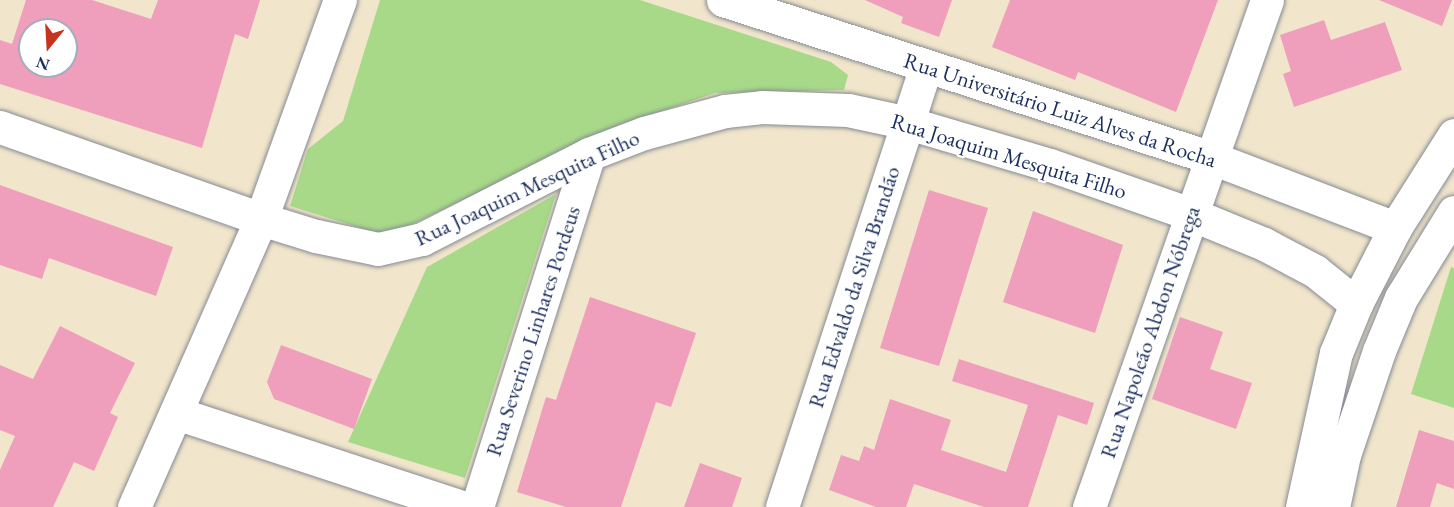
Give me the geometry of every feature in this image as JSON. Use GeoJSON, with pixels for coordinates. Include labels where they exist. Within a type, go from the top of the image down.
{"type":"FeatureCollection","features":[{"type":"Feature","properties":{"kind":"street"},"geometry":{"type":"LineString","coordinates":[[134,507],[261,219],[340,0]]}},
{"type":"Feature","properties":{"kind":"street","name":"Rua Universitário Luiz Alves da Rocha"},"geometry":{"type":"LineString","coordinates":[[723,0],[1212,158],[1395,228]]}},
{"type":"Feature","properties":{"kind":"street","name":"Rua Napoleão Abdon Nóbrega"},"geometry":{"type":"LineString","coordinates":[[1089,507],[1267,0]]}},
{"type":"Feature","properties":{"kind":"street","name":"Rua Edvaldo da Silva Brandão"},"geometry":{"type":"LineString","coordinates":[[782,507],[926,67]]}},
{"type":"Feature","properties":{"kind":"street","name":"Rua Joaquim Mesquita Filho"},"geometry":{"type":"LineString","coordinates":[[0,128],[261,219],[348,244],[378,249],[399,247],[422,239],[589,154],[684,121],[762,107],[848,110],[908,123],[1050,165],[1191,214],[1264,244],[1315,271],[1356,304]]}},
{"type":"Feature","properties":{"kind":"street"},"geometry":{"type":"LineString","coordinates":[[1302,507],[1336,353],[1356,304],[1395,228],[1454,135]]}},
{"type":"Feature","properties":{"kind":"street","name":"Rua Severino Linhares Pordeus"},"geometry":{"type":"LineString","coordinates":[[477,507],[589,154]]}},
{"type":"Feature","properties":{"kind":"street"},"geometry":{"type":"LineString","coordinates":[[1333,507],[1344,455],[1379,351],[1401,298],[1443,248],[1454,212]]}},
{"type":"Feature","properties":{"kind":"street"},"geometry":{"type":"LineString","coordinates":[[176,413],[462,507]]}},
{"type":"Feature","properties":{"kind":"green space"},"geometry":{"type":"Polygon","coordinates":[[[380,0],[640,0],[831,62],[848,75],[844,90],[715,93],[621,125],[387,236],[290,206],[308,149],[343,121],[380,0]]]}},
{"type":"Feature","properties":{"kind":"green space"},"geometry":{"type":"Polygon","coordinates":[[[556,194],[465,478],[348,442],[427,267],[556,194]]]}},
{"type":"Feature","properties":{"kind":"green space"},"geometry":{"type":"Polygon","coordinates":[[[1451,267],[1454,268],[1454,408],[1411,394],[1451,267]]]}},
{"type":"Feature","properties":{"kind":"building"},"geometry":{"type":"Polygon","coordinates":[[[26,0],[92,0],[151,19],[158,0],[260,0],[248,39],[235,34],[202,148],[0,84],[0,40],[12,44],[18,25],[18,78],[78,78],[78,18],[20,18],[26,0]]]}},
{"type":"Feature","properties":{"kind":"building"},"geometry":{"type":"Polygon","coordinates":[[[865,0],[952,0],[939,37],[901,23],[903,17],[865,0]]]}},
{"type":"Feature","properties":{"kind":"building"},"geometry":{"type":"Polygon","coordinates":[[[1010,0],[1218,0],[1176,112],[1078,72],[1075,80],[992,47],[1010,0]]]}},
{"type":"Feature","properties":{"kind":"building"},"geometry":{"type":"Polygon","coordinates":[[[1379,0],[1452,0],[1442,26],[1379,0]]]}},
{"type":"Feature","properties":{"kind":"building"},"geometry":{"type":"Polygon","coordinates":[[[1324,20],[1331,40],[1385,22],[1402,70],[1294,107],[1283,74],[1291,71],[1280,35],[1324,20]]]}},
{"type":"Feature","properties":{"kind":"building"},"geometry":{"type":"Polygon","coordinates":[[[0,185],[173,247],[156,296],[49,258],[42,279],[0,265],[0,185]]]}},
{"type":"Feature","properties":{"kind":"building"},"geometry":{"type":"Polygon","coordinates":[[[929,190],[988,208],[939,366],[880,348],[929,190]]]}},
{"type":"Feature","properties":{"kind":"building"},"geometry":{"type":"Polygon","coordinates":[[[1033,211],[1123,245],[1095,333],[1003,302],[1033,211]]]}},
{"type":"Feature","properties":{"kind":"building"},"geometry":{"type":"Polygon","coordinates":[[[590,297],[696,333],[671,407],[656,402],[621,507],[566,507],[517,492],[546,397],[556,400],[590,297]]]}},
{"type":"Feature","properties":{"kind":"building"},"geometry":{"type":"Polygon","coordinates":[[[1180,317],[1223,332],[1210,369],[1252,383],[1236,429],[1152,399],[1180,317]]]}},
{"type":"Feature","properties":{"kind":"building"},"geometry":{"type":"Polygon","coordinates":[[[60,326],[135,363],[110,413],[118,417],[94,471],[74,462],[53,507],[0,507],[0,470],[15,436],[0,430],[0,365],[33,379],[60,326]]]}},
{"type":"Feature","properties":{"kind":"building"},"geometry":{"type":"Polygon","coordinates":[[[281,345],[372,379],[354,429],[274,399],[267,382],[281,345]]]}},
{"type":"Feature","properties":{"kind":"building"},"geometry":{"type":"Polygon","coordinates":[[[959,359],[1094,403],[1087,425],[1058,415],[1028,507],[984,507],[914,484],[906,507],[876,507],[829,490],[841,455],[859,461],[864,446],[874,450],[890,399],[951,420],[941,450],[1006,472],[1028,405],[952,381],[959,359]]]}},
{"type":"Feature","properties":{"kind":"building"},"geometry":{"type":"Polygon","coordinates":[[[1419,430],[1454,441],[1454,489],[1437,483],[1430,507],[1396,507],[1419,430]]]}},
{"type":"Feature","properties":{"kind":"building"},"geometry":{"type":"Polygon","coordinates":[[[700,463],[742,478],[732,507],[684,507],[700,463]]]}}]}
